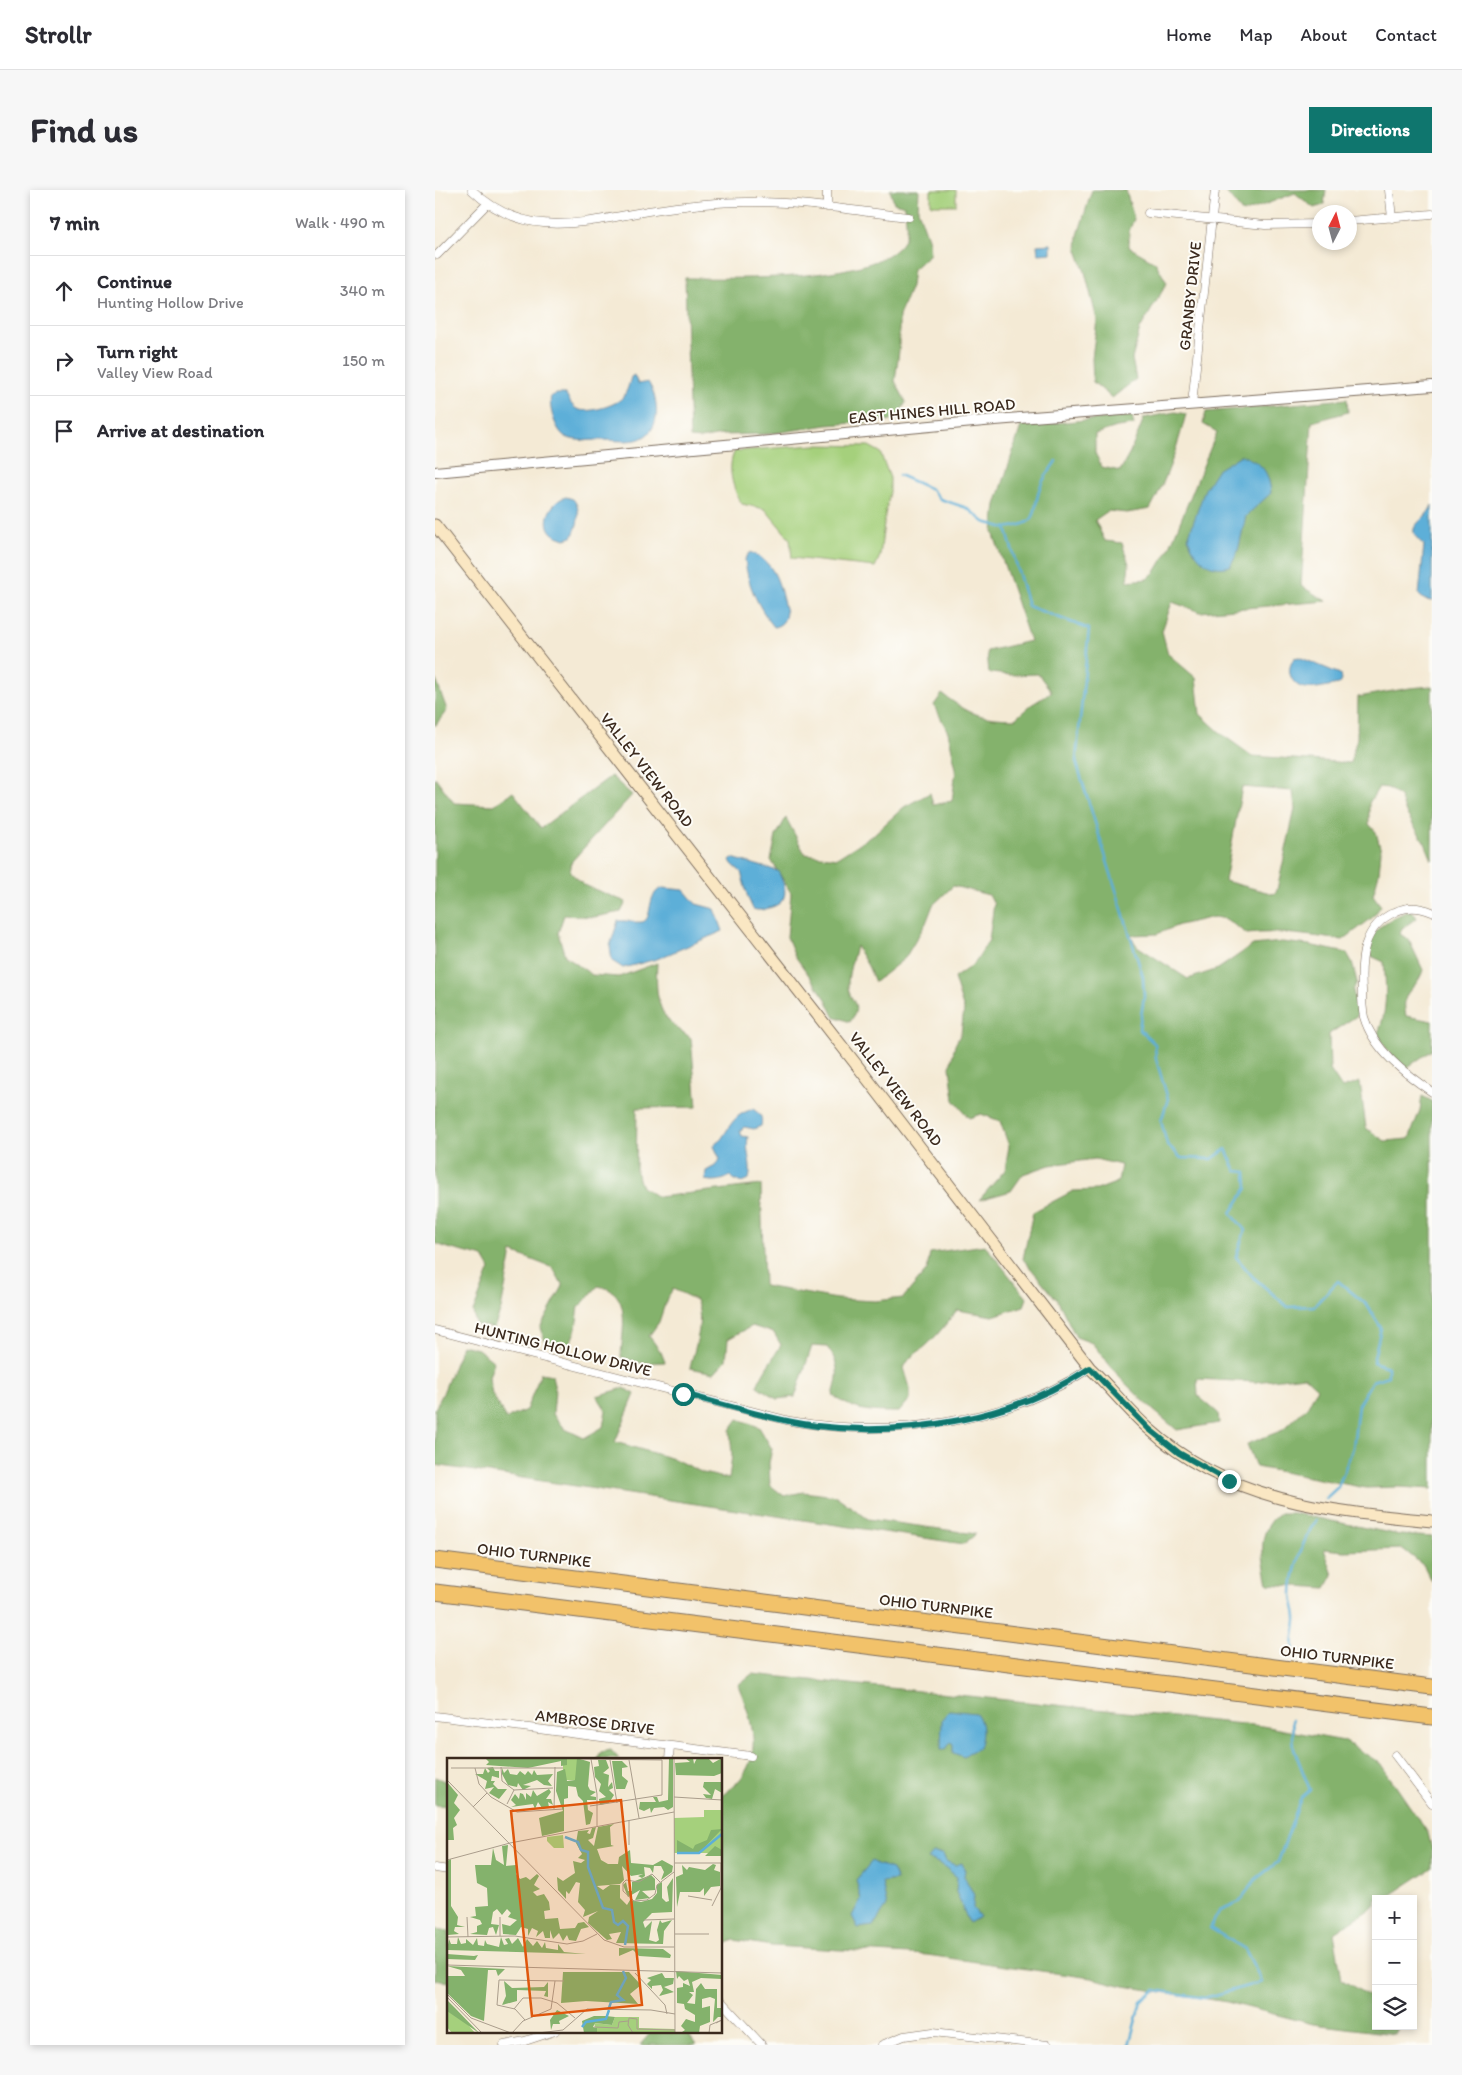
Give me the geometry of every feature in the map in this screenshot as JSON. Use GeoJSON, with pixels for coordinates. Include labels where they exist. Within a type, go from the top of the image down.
{"type":"FeatureCollection","features":[{"type":"Feature","properties":{"kind":"highway","name":"OHIO TURNPIKE"},"geometry":{"type":"LineString","coordinates":[[435,1560],[1432,1686]]}},
{"type":"Feature","properties":{"kind":"highway"},"geometry":{"type":"LineString","coordinates":[[435,1592],[1432,1718]]}},
{"type":"Feature","properties":{"kind":"main road","name":"VALLEY VIEW ROAD"},"geometry":{"type":"LineString","coordinates":[[435,525],[1090,1368],[1149,1429],[1179,1453],[1229,1481],[1281,1500],[1319,1508],[1432,1521]]}},
{"type":"Feature","properties":{"kind":"street"},"geometry":{"type":"LineString","coordinates":[[472,190],[487,204],[520,218],[544,224],[558,225],[662,209],[725,203],[764,202],[909,217]]}},
{"type":"Feature","properties":{"kind":"street"},"geometry":{"type":"LineString","coordinates":[[827,190],[827,208]]}},
{"type":"Feature","properties":{"kind":"street","name":"GRANBY DRIVE"},"geometry":{"type":"LineString","coordinates":[[1193,404],[1215,190]]}},
{"type":"Feature","properties":{"kind":"street"},"geometry":{"type":"LineString","coordinates":[[1389,190],[1393,218]]}},
{"type":"Feature","properties":{"kind":"street"},"geometry":{"type":"LineString","coordinates":[[437,255],[487,204]]}},
{"type":"Feature","properties":{"kind":"street"},"geometry":{"type":"LineString","coordinates":[[1148,212],[1283,226],[1312,224]]}},
{"type":"Feature","properties":{"kind":"street"},"geometry":{"type":"LineString","coordinates":[[1357,220],[1432,214]]}},
{"type":"Feature","properties":{"kind":"street","name":"EAST HINES HILL ROAD"},"geometry":{"type":"LineString","coordinates":[[435,472],[757,441],[1432,386]]}},
{"type":"Feature","properties":{"kind":"street"},"geometry":{"type":"LineString","coordinates":[[1432,912],[1419,908],[1404,909],[1381,919],[1369,933],[1365,945],[1361,980],[1364,1017],[1377,1042],[1400,1068],[1432,1092]]}},
{"type":"Feature","properties":{"kind":"street","name":"HUNTING HOLLOW DRIVE"},"geometry":{"type":"LineString","coordinates":[[435,1330],[790,1421],[816,1426],[857,1429],[913,1427],[962,1419],[1016,1404],[1055,1389],[1090,1368]]}},
{"type":"Feature","properties":{"kind":"street","name":"AMBROSE DRIVE"},"geometry":{"type":"LineString","coordinates":[[435,1716],[751,1756]]}},
{"type":"Feature","properties":{"kind":"street"},"geometry":{"type":"LineString","coordinates":[[669,1758],[670,1747]]}},
{"type":"Feature","properties":{"kind":"street"},"geometry":{"type":"LineString","coordinates":[[1395,1756],[1432,1804]]}},
{"type":"Feature","properties":{"kind":"street"},"geometry":{"type":"LineString","coordinates":[[723,2003],[762,2045]]}},
{"type":"Feature","properties":{"kind":"street"},"geometry":{"type":"LineString","coordinates":[[504,2045],[525,2041],[552,2032]]}},
{"type":"Feature","properties":{"kind":"street"},"geometry":{"type":"LineString","coordinates":[[882,2045],[904,2036],[933,2032],[1048,2045]]}},
{"type":"Feature","properties":{"kind":"green space"},"geometry":{"type":"Polygon","coordinates":[[[890,190],[919,190],[918,210],[929,241],[930,254],[913,269],[911,286],[899,316],[899,351],[895,381],[906,402],[896,420],[827,425],[769,434],[721,435],[700,439],[690,438],[685,278],[805,275],[839,271],[870,263],[893,252],[906,234],[905,206],[894,203],[890,190]]]}},
{"type":"Feature","properties":{"kind":"green space"},"geometry":{"type":"Polygon","coordinates":[[[931,190],[956,190],[956,205],[931,205],[931,190]]]}},
{"type":"Feature","properties":{"kind":"green space"},"geometry":{"type":"Polygon","coordinates":[[[1092,190],[1126,190],[1134,219],[1129,231],[1129,247],[1155,262],[1167,283],[1140,329],[1132,359],[1136,379],[1112,398],[1093,382],[1092,358],[1097,320],[1085,272],[1077,250],[1078,235],[1092,190]]]}},
{"type":"Feature","properties":{"kind":"green space"},"geometry":{"type":"Polygon","coordinates":[[[1227,190],[1326,190],[1324,205],[1312,206],[1295,193],[1243,213],[1226,192],[1227,190]]]}},
{"type":"Feature","properties":{"kind":"green space"},"geometry":{"type":"Polygon","coordinates":[[[1347,399],[1348,412],[1312,422],[1301,586],[1326,601],[1200,612],[1172,602],[1162,631],[1168,654],[1196,678],[1200,714],[1223,735],[1252,756],[1350,763],[1357,738],[1358,697],[1432,686],[1432,860],[1425,843],[1406,813],[1400,797],[1388,788],[1379,787],[1369,803],[1369,824],[1376,832],[1381,851],[1379,873],[1373,895],[1381,906],[1372,918],[1343,940],[1283,933],[1247,934],[1226,919],[1214,917],[1179,925],[1157,934],[1130,935],[1137,946],[1188,979],[1218,969],[1253,945],[1282,942],[1309,945],[1347,953],[1352,962],[1357,982],[1353,990],[1358,1015],[1329,1034],[1330,1070],[1342,1088],[1360,1082],[1366,1128],[1385,1141],[1409,1139],[1420,1110],[1422,1096],[1432,1101],[1432,1489],[1366,1488],[1256,1467],[1247,1444],[1283,1430],[1308,1406],[1317,1388],[1304,1376],[1256,1382],[1197,1379],[1198,1396],[1218,1413],[1219,1423],[1177,1430],[1121,1379],[1092,1343],[1076,1337],[1058,1301],[1023,1259],[1033,1212],[1073,1191],[1097,1190],[1118,1182],[1121,1165],[1095,1159],[1050,1165],[1023,1174],[1011,1191],[979,1200],[1005,1170],[1009,1146],[1000,1121],[981,1114],[969,1118],[954,1100],[950,1067],[955,1045],[961,1033],[964,1010],[954,978],[974,964],[989,940],[994,904],[989,895],[953,886],[933,905],[926,923],[905,958],[875,982],[856,946],[848,980],[849,991],[856,1006],[850,1022],[834,1016],[826,999],[795,956],[787,937],[791,893],[771,860],[776,836],[786,818],[805,854],[837,858],[873,835],[904,807],[930,793],[933,805],[952,801],[956,769],[948,732],[934,705],[942,694],[975,714],[992,718],[1015,719],[1031,705],[1052,692],[1038,674],[1011,675],[989,673],[987,651],[1030,641],[993,532],[996,505],[1021,426],[1132,416],[1134,425],[1117,427],[1095,434],[1095,453],[1102,467],[1120,471],[1130,453],[1144,418],[1175,412],[1186,414],[1171,463],[1150,509],[1127,513],[1108,511],[1095,520],[1105,541],[1122,543],[1129,564],[1127,581],[1147,579],[1155,572],[1169,549],[1217,432],[1203,424],[1206,412],[1347,399]],[[1242,787],[1225,881],[1274,894],[1277,890],[1295,809],[1293,791],[1242,787]]]}},
{"type":"Feature","properties":{"kind":"green space"},"geometry":{"type":"Polygon","coordinates":[[[815,445],[869,446],[880,452],[890,478],[890,492],[880,556],[875,567],[792,558],[790,539],[765,509],[742,504],[739,498],[733,485],[731,471],[732,457],[735,451],[815,445]]]}},
{"type":"Feature","properties":{"kind":"green space"},"geometry":{"type":"Polygon","coordinates":[[[435,677],[447,710],[435,726],[435,677]]]}},
{"type":"Feature","properties":{"kind":"green space"},"geometry":{"type":"Polygon","coordinates":[[[611,776],[632,795],[572,861],[570,872],[584,885],[626,902],[621,912],[594,917],[564,915],[558,933],[565,956],[592,975],[619,977],[657,963],[657,987],[662,1011],[676,1028],[691,1038],[697,1107],[637,1108],[636,1172],[642,1187],[658,1197],[761,1185],[764,1286],[837,1299],[875,1301],[903,1298],[927,1270],[930,1253],[985,1245],[1027,1298],[1024,1306],[993,1316],[957,1310],[933,1339],[912,1356],[904,1368],[910,1388],[910,1399],[899,1412],[880,1412],[856,1408],[833,1395],[837,1370],[834,1359],[827,1347],[812,1346],[795,1397],[777,1399],[757,1386],[781,1345],[774,1333],[752,1326],[728,1339],[726,1360],[714,1373],[690,1368],[698,1334],[699,1308],[696,1300],[673,1289],[667,1298],[659,1322],[649,1336],[661,1352],[665,1362],[640,1363],[621,1357],[623,1314],[621,1304],[617,1296],[609,1289],[598,1286],[579,1307],[576,1328],[569,1347],[545,1341],[540,1328],[563,1286],[553,1268],[512,1252],[501,1309],[494,1328],[476,1325],[473,1312],[490,1269],[483,1257],[435,1243],[435,777],[454,803],[494,805],[513,792],[541,828],[611,776]]]}},
{"type":"Feature","properties":{"kind":"green space"},"geometry":{"type":"Polygon","coordinates":[[[1406,912],[1413,912],[1417,918],[1402,928],[1400,934],[1409,940],[1423,970],[1417,983],[1405,1000],[1406,1016],[1432,1021],[1432,1050],[1405,1069],[1389,1052],[1378,1033],[1385,1007],[1384,962],[1371,956],[1367,949],[1377,930],[1406,912]]]}},
{"type":"Feature","properties":{"kind":"green space"},"geometry":{"type":"Polygon","coordinates":[[[462,1345],[478,1349],[494,1362],[489,1377],[492,1394],[506,1419],[526,1410],[541,1373],[552,1375],[555,1390],[553,1414],[565,1429],[584,1438],[603,1427],[606,1410],[597,1396],[624,1388],[635,1394],[615,1442],[674,1459],[703,1473],[729,1479],[732,1455],[730,1430],[738,1419],[759,1427],[772,1449],[769,1463],[770,1485],[784,1496],[803,1492],[836,1496],[868,1519],[976,1534],[964,1544],[435,1465],[435,1409],[462,1345]]]}},
{"type":"Feature","properties":{"kind":"green space"},"geometry":{"type":"Polygon","coordinates":[[[1280,1513],[1293,1513],[1400,1535],[1432,1537],[1432,1582],[1424,1566],[1403,1549],[1344,1551],[1324,1549],[1333,1575],[1326,1588],[1268,1584],[1263,1555],[1264,1537],[1272,1520],[1280,1513]]]}},
{"type":"Feature","properties":{"kind":"green space"},"geometry":{"type":"Polygon","coordinates":[[[752,1674],[1262,1726],[1344,1741],[1380,1763],[1428,1833],[1432,1850],[1432,1868],[1391,1895],[1372,1895],[1372,1908],[1334,1933],[1342,1980],[1372,1998],[1372,2030],[1397,2030],[1395,2034],[1313,2024],[1227,2002],[1124,1986],[1091,1978],[927,1955],[772,1946],[734,1940],[723,1945],[723,1794],[745,1772],[751,1759],[753,1746],[752,1732],[738,1685],[752,1674]]]}},
{"type":"Feature","properties":{"kind":"green space"},"geometry":{"type":"Polygon","coordinates":[[[611,1750],[618,1758],[598,1758],[601,1752],[611,1750]]]}},
{"type":"Feature","properties":{"kind":"green space"},"geometry":{"type":"Polygon","coordinates":[[[435,1777],[447,1782],[447,1806],[435,1805],[435,1777]]]}},
{"type":"Feature","properties":{"kind":"green space"},"geometry":{"type":"Polygon","coordinates":[[[435,1929],[447,1931],[447,1982],[435,1980],[435,1929]]]}},
{"type":"Feature","properties":{"kind":"green space"},"geometry":{"type":"Polygon","coordinates":[[[651,2032],[687,2032],[696,2045],[640,2045],[651,2032]]]}},
{"type":"Feature","properties":{"kind":"water"},"geometry":{"type":"Polygon","coordinates":[[[1051,244],[1051,253],[1038,254],[1037,245],[1051,244]]]}},
{"type":"Feature","properties":{"kind":"water"},"geometry":{"type":"Polygon","coordinates":[[[634,375],[638,384],[648,382],[655,398],[656,415],[654,424],[651,431],[644,437],[627,441],[579,440],[570,439],[562,434],[556,425],[552,412],[551,396],[565,394],[573,406],[581,410],[587,411],[600,408],[613,404],[622,398],[627,391],[631,377],[634,375]]]}},
{"type":"Feature","properties":{"kind":"water"},"geometry":{"type":"Polygon","coordinates":[[[1241,455],[1254,461],[1263,469],[1270,485],[1271,493],[1246,516],[1238,551],[1230,566],[1215,567],[1208,565],[1198,557],[1188,538],[1205,489],[1217,470],[1241,455]]]}},
{"type":"Feature","properties":{"kind":"water"},"geometry":{"type":"Polygon","coordinates":[[[566,497],[573,499],[576,503],[578,518],[572,537],[565,539],[552,533],[547,522],[553,506],[566,497]]]}},
{"type":"Feature","properties":{"kind":"water"},"geometry":{"type":"Polygon","coordinates":[[[1432,505],[1432,601],[1425,600],[1419,595],[1424,545],[1417,538],[1414,529],[1432,505]]]}},
{"type":"Feature","properties":{"kind":"water"},"geometry":{"type":"Polygon","coordinates":[[[750,552],[759,557],[772,569],[779,585],[786,612],[783,622],[777,626],[774,627],[754,595],[745,559],[750,552]]]}},
{"type":"Feature","properties":{"kind":"water"},"geometry":{"type":"Polygon","coordinates":[[[1299,657],[1340,674],[1341,680],[1339,684],[1319,688],[1305,688],[1295,683],[1291,677],[1290,670],[1294,658],[1299,657]]]}},
{"type":"Feature","properties":{"kind":"water"},"geometry":{"type":"Polygon","coordinates":[[[732,858],[778,871],[785,893],[781,902],[765,909],[753,909],[741,872],[732,864],[730,860],[732,858]]]}},
{"type":"Feature","properties":{"kind":"water"},"geometry":{"type":"Polygon","coordinates":[[[663,888],[684,890],[696,904],[715,909],[723,931],[657,959],[623,968],[612,961],[610,946],[618,921],[642,922],[646,920],[654,895],[663,888]]]}},
{"type":"Feature","properties":{"kind":"water"},"geometry":{"type":"Polygon","coordinates":[[[753,1109],[762,1120],[761,1126],[754,1129],[744,1127],[740,1131],[742,1136],[748,1137],[749,1179],[739,1182],[730,1176],[718,1181],[705,1180],[706,1171],[717,1165],[720,1159],[714,1146],[737,1117],[753,1109]]]}},
{"type":"Feature","properties":{"kind":"water"},"geometry":{"type":"Polygon","coordinates":[[[949,1710],[976,1713],[982,1725],[979,1748],[964,1757],[953,1753],[951,1742],[946,1749],[941,1749],[942,1720],[949,1710]]]}},
{"type":"Feature","properties":{"kind":"water"},"geometry":{"type":"Polygon","coordinates":[[[933,1853],[943,1854],[946,1861],[955,1865],[962,1863],[965,1870],[964,1876],[974,1895],[973,1908],[980,1917],[969,1923],[956,1892],[957,1877],[941,1864],[928,1859],[933,1853]]]}},
{"type":"Feature","properties":{"kind":"water"},"geometry":{"type":"Polygon","coordinates":[[[872,1861],[892,1869],[897,1880],[882,1882],[887,1906],[873,1926],[858,1928],[852,1916],[861,1899],[856,1880],[872,1861]]]}},
{"type":"Feature","properties":{"kind":"waterway"},"geometry":{"type":"LineString","coordinates":[[1005,528],[1017,526],[1031,520],[1041,485],[1056,461]]}},
{"type":"Feature","properties":{"kind":"waterway"},"geometry":{"type":"LineString","coordinates":[[899,475],[931,489],[940,499],[967,508],[984,522],[1006,528],[1028,606],[1089,629],[1076,761],[1143,977],[1144,997],[1139,1029],[1155,1044],[1156,1059],[1168,1099],[1161,1121],[1167,1144],[1181,1158],[1212,1159],[1226,1149],[1236,1171],[1246,1172],[1247,1188],[1231,1213],[1245,1230],[1236,1257],[1253,1277],[1288,1307],[1314,1306],[1338,1281],[1367,1305],[1381,1328],[1373,1362],[1388,1367],[1388,1376],[1372,1381],[1358,1405],[1353,1448],[1338,1487],[1325,1499]]}},
{"type":"Feature","properties":{"kind":"waterway"},"geometry":{"type":"LineString","coordinates":[[1294,1652],[1293,1640],[1296,1618],[1292,1585],[1303,1546],[1316,1521]]}},
{"type":"Feature","properties":{"kind":"waterway"},"geometry":{"type":"LineString","coordinates":[[1129,2045],[1141,2001],[1155,1990],[1204,1998],[1262,1982],[1245,1949],[1210,1928],[1220,1910],[1239,1902],[1256,1879],[1278,1862],[1301,1798],[1310,1790],[1294,1749],[1292,1720]]}},
{"type":"Feature","properties":{"kind":"route"},"geometry":{"type":"LineString","coordinates":[[683,1394],[816,1426],[857,1429],[913,1427],[941,1424],[1016,1404],[1055,1389],[1090,1368],[1149,1429],[1179,1453],[1229,1481]]}}]}
